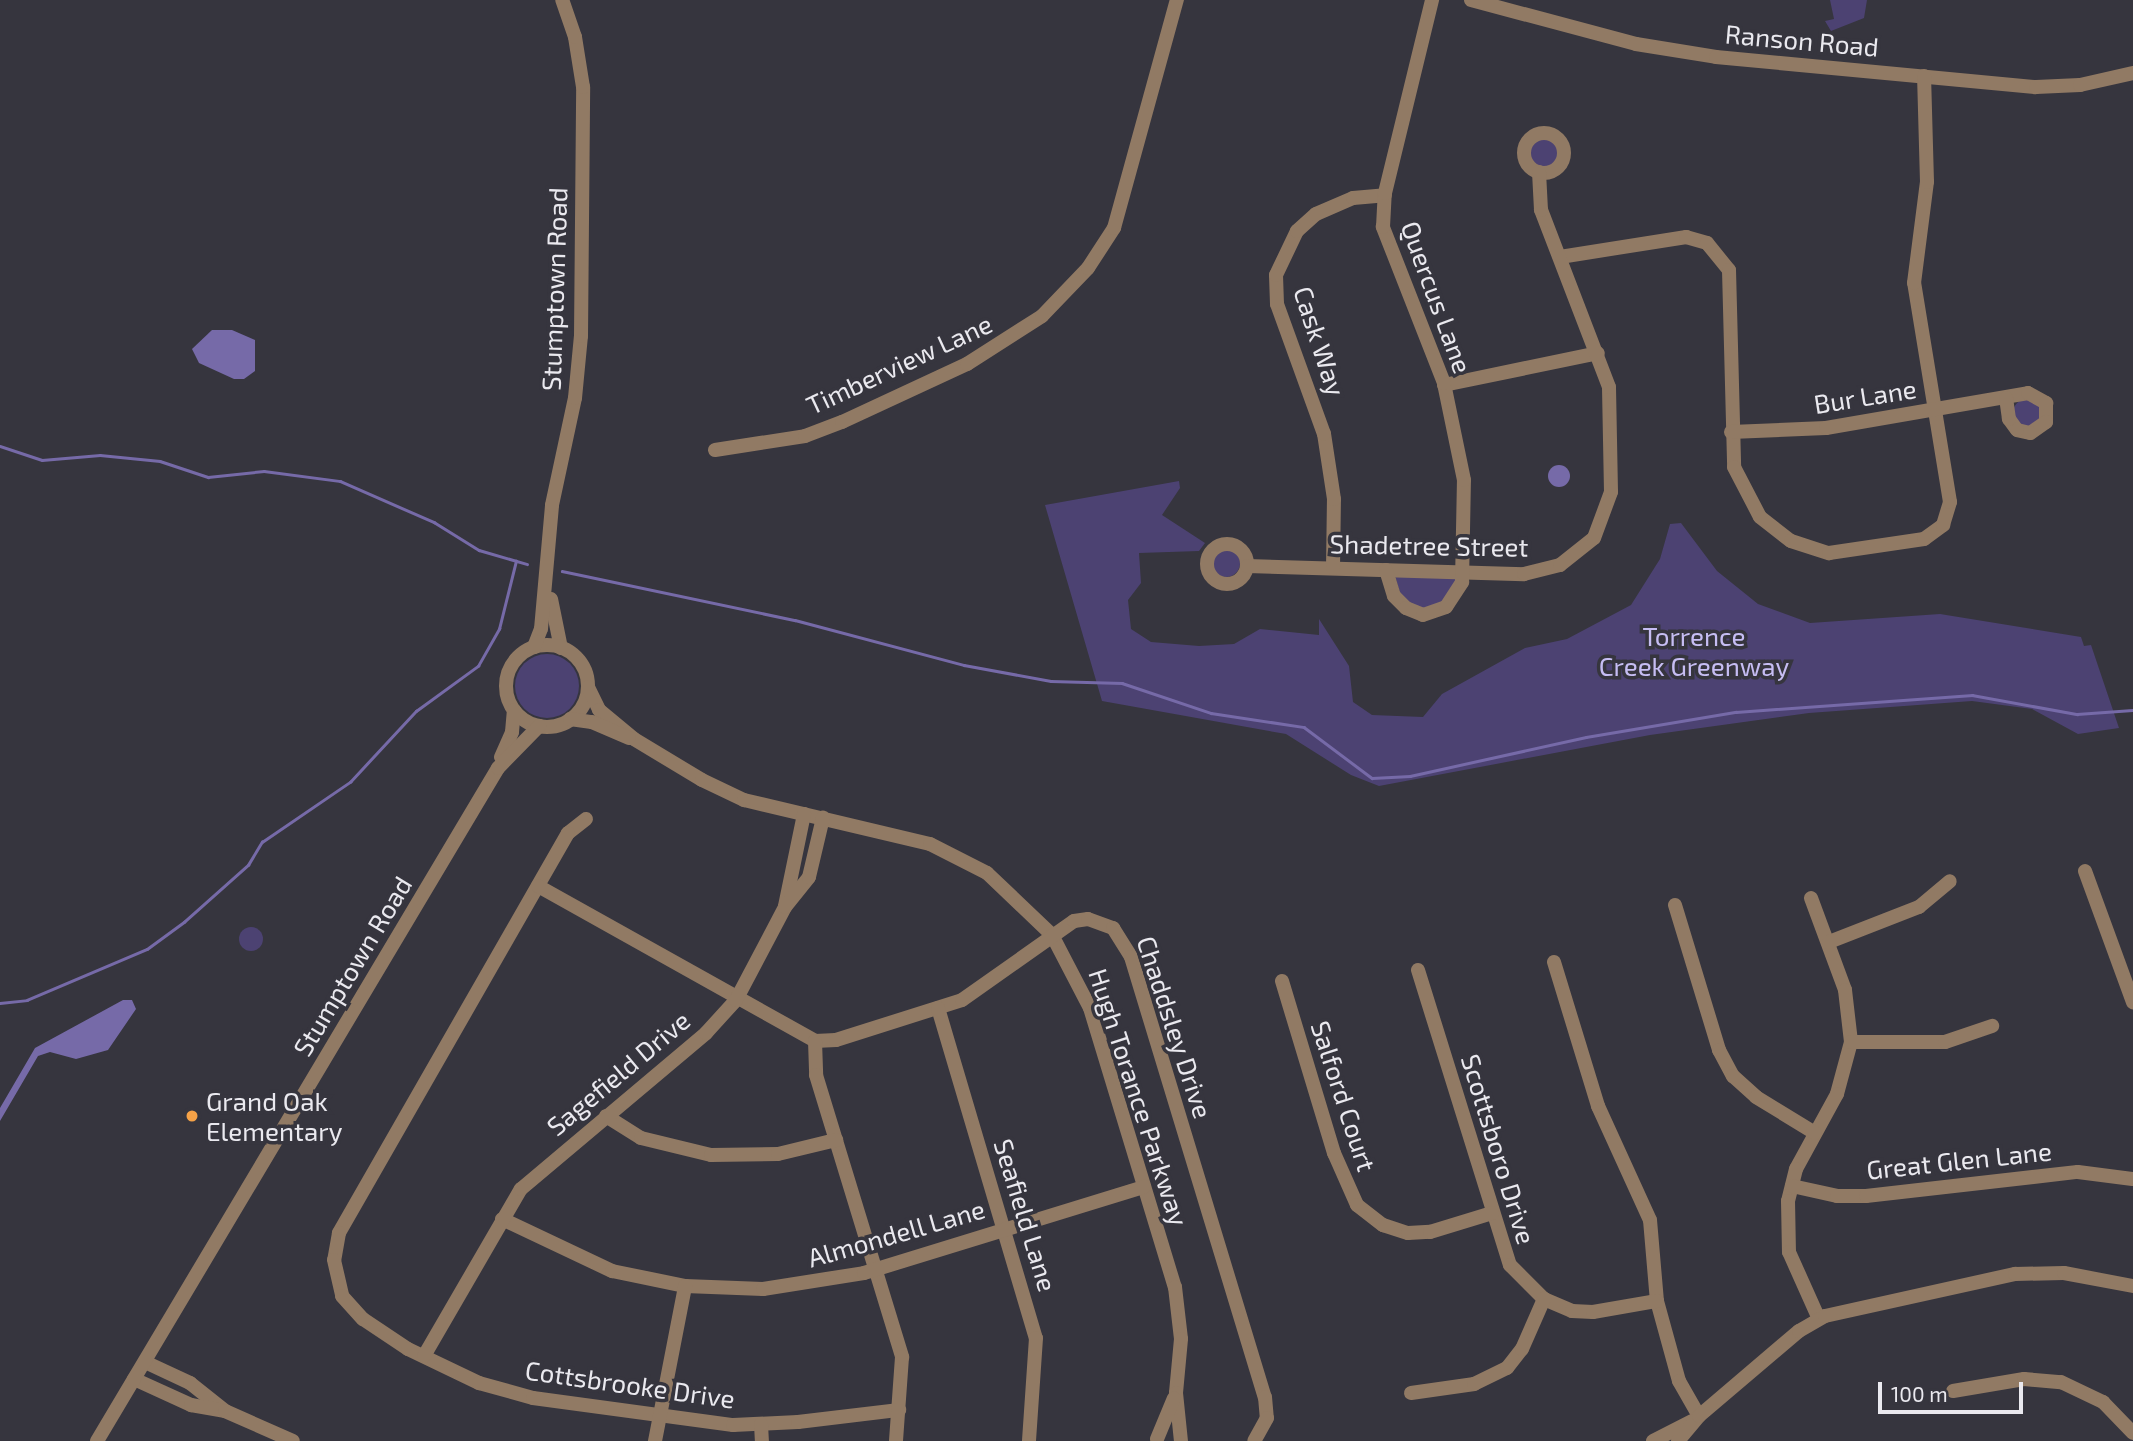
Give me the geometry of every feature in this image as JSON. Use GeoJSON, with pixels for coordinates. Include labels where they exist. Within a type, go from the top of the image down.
{"type":"FeatureCollection","features":[{"type":"Feature","properties":{"kind":"street","name":"Stumptown Road"},"geometry":{"type":"LineString","coordinates":[[534,647],[547,580],[550,516],[575,398],[581,336],[583,87],[575,37],[562,0]]}},
{"type":"Feature","properties":{"kind":"street","name":"Timberview Lane"},"geometry":{"type":"LineString","coordinates":[[715,450],[805,436],[842,422],[967,364],[1042,316],[1088,268],[1114,228],[1177,0]]}},
{"type":"Feature","properties":{"kind":"street","name":"Quercus Lane"},"geometry":{"type":"LineString","coordinates":[[1432,0],[1385,195],[1383,227],[1444,384],[1464,480],[1462,572]]}},
{"type":"Feature","properties":{"kind":"street","name":"Ranson Road"},"geometry":{"type":"LineString","coordinates":[[1471,0],[1666,50],[2049,87],[2133,73]]}},
{"type":"Feature","properties":{"kind":"street"},"geometry":{"type":"LineString","coordinates":[[1560,257],[1686,237],[1716,251],[1725,261],[1730,281],[1731,432],[1734,467],[1760,517],[1791,541],[1829,553],[1924,539],[1943,524],[1950,502],[1914,283],[1927,169],[1924,76]]}},
{"type":"Feature","properties":{"kind":"street","name":"Shadetree Street"},"geometry":{"type":"LineString","coordinates":[[1247,566],[1536,573],[1560,565],[1594,538],[1608,510],[1613,461],[1609,387],[1541,210],[1539,172]]}},
{"type":"Feature","properties":{"kind":"street","name":"Cask Way"},"geometry":{"type":"LineString","coordinates":[[1333,568],[1334,499],[1324,434],[1277,304],[1276,275],[1297,231],[1316,214],[1353,198],[1385,195]]}},
{"type":"Feature","properties":{"kind":"street"},"geometry":{"type":"LineString","coordinates":[[1444,384],[1598,353]]}},
{"type":"Feature","properties":{"kind":"street","name":"Bur Lane"},"geometry":{"type":"LineString","coordinates":[[1731,432],[1804,431],[2006,398]]}},
{"type":"Feature","properties":{"kind":"street"},"geometry":{"type":"LineString","coordinates":[[1386,570],[1394,596],[1406,608],[1423,615],[1439,612],[1453,601],[1462,572]]}},
{"type":"Feature","properties":{"kind":"street","name":"Stumptown Road"},"geometry":{"type":"LineString","coordinates":[[547,580],[554,629],[561,648]]}},
{"type":"Feature","properties":{"kind":"street"},"geometry":{"type":"LineString","coordinates":[[534,647],[561,648],[583,668],[587,687],[580,710],[570,719],[539,726],[514,710],[508,699],[508,673],[514,662],[534,647]]}},
{"type":"Feature","properties":{"kind":"street","name":"Hugh Torance Parkway"},"geometry":{"type":"LineString","coordinates":[[587,687],[599,710],[634,739]]}},
{"type":"Feature","properties":{"kind":"street","name":"Stumptown Road"},"geometry":{"type":"LineString","coordinates":[[97,1441],[498,768],[512,732],[514,710]]}},
{"type":"Feature","properties":{"kind":"street","name":"Hugh Torance Parkway"},"geometry":{"type":"LineString","coordinates":[[570,719],[592,722],[634,739],[726,792],[804,814],[896,832],[959,856],[1013,894],[1052,935],[1090,1007],[1180,1313],[1176,1393],[1179,1441],[1155,1440],[1176,1393]]}},
{"type":"Feature","properties":{"kind":"street","name":"Stumptown Road"},"geometry":{"type":"LineString","coordinates":[[498,768],[539,726]]}},
{"type":"Feature","properties":{"kind":"street"},"geometry":{"type":"LineString","coordinates":[[785,908],[804,814]]}},
{"type":"Feature","properties":{"kind":"street","name":"Sagefield Drive"},"geometry":{"type":"LineString","coordinates":[[424,1356],[502,1219],[534,1176],[706,1033],[737,1000],[785,908],[809,877],[823,818]]}},
{"type":"Feature","properties":{"kind":"street","name":"Cottsbrooke Drive"},"geometry":{"type":"LineString","coordinates":[[586,819],[568,833],[334,1247],[335,1273],[347,1303],[388,1336],[424,1356],[505,1391],[660,1418],[761,1424],[899,1409]]}},
{"type":"Feature","properties":{"kind":"street"},"geometry":{"type":"LineString","coordinates":[[2085,871],[2133,1002]]}},
{"type":"Feature","properties":{"kind":"street"},"geometry":{"type":"LineString","coordinates":[[1829,942],[1920,907],[1950,881]]}},
{"type":"Feature","properties":{"kind":"street"},"geometry":{"type":"LineString","coordinates":[[538,886],[737,1000],[815,1041],[813,1065],[902,1357],[896,1441]]}},
{"type":"Feature","properties":{"kind":"street"},"geometry":{"type":"LineString","coordinates":[[1811,898],[1829,942],[1848,1003],[1851,1042],[1837,1094],[1815,1133],[1791,1186],[1786,1217],[1789,1252],[1819,1319]]}},
{"type":"Feature","properties":{"kind":"street"},"geometry":{"type":"LineString","coordinates":[[1675,905],[1719,1050],[1733,1076],[1756,1097],[1815,1133]]}},
{"type":"Feature","properties":{"kind":"street","name":"Chaddsley Drive"},"geometry":{"type":"LineString","coordinates":[[815,1041],[836,1040],[971,995],[1074,920],[1088,919],[1113,928],[1127,945],[1265,1397],[1267,1418],[1254,1441]]}},
{"type":"Feature","properties":{"kind":"street"},"geometry":{"type":"LineString","coordinates":[[1554,962],[1598,1106],[1650,1220],[1657,1301],[1679,1381],[1699,1416]]}},
{"type":"Feature","properties":{"kind":"street","name":"Scottsboro Drive"},"geometry":{"type":"LineString","coordinates":[[1418,970],[1510,1265],[1544,1299],[1572,1311],[1593,1312],[1657,1301]]}},
{"type":"Feature","properties":{"kind":"street","name":"Salford Court"},"geometry":{"type":"LineString","coordinates":[[1282,981],[1334,1153],[1357,1205],[1383,1225],[1408,1233],[1430,1232],[1492,1213]]}},
{"type":"Feature","properties":{"kind":"street","name":"Seafield Lane"},"geometry":{"type":"LineString","coordinates":[[938,1008],[1036,1338],[1030,1441]]}},
{"type":"Feature","properties":{"kind":"street"},"geometry":{"type":"LineString","coordinates":[[1851,1042],[1945,1042],[1992,1026]]}},
{"type":"Feature","properties":{"kind":"street"},"geometry":{"type":"LineString","coordinates":[[606,1116],[641,1138],[711,1155],[778,1154],[836,1140]]}},
{"type":"Feature","properties":{"kind":"street","name":"Great Glen Lane"},"geometry":{"type":"LineString","coordinates":[[1791,1186],[1837,1196],[1866,1196],[2078,1172],[2133,1177]]}},
{"type":"Feature","properties":{"kind":"street","name":"Almondell Lane"},"geometry":{"type":"LineString","coordinates":[[502,1219],[612,1271],[685,1286],[763,1289],[877,1270],[1004,1228],[1144,1187]]}},
{"type":"Feature","properties":{"kind":"street"},"geometry":{"type":"LineString","coordinates":[[1678,1441],[1699,1416],[1799,1331],[1819,1319],[2015,1274],[2064,1273],[2133,1286]]}},
{"type":"Feature","properties":{"kind":"street"},"geometry":{"type":"LineString","coordinates":[[655,1441],[685,1286]]}},
{"type":"Feature","properties":{"kind":"street"},"geometry":{"type":"LineString","coordinates":[[1411,1393],[1474,1384],[1507,1368],[1522,1349],[1544,1299]]}},
{"type":"Feature","properties":{"kind":"street"},"geometry":{"type":"LineString","coordinates":[[145,1362],[190,1383],[225,1411]]}},
{"type":"Feature","properties":{"kind":"street"},"geometry":{"type":"LineString","coordinates":[[134,1379],[191,1405],[225,1411],[293,1441]]}},
{"type":"Feature","properties":{"kind":"street"},"geometry":{"type":"LineString","coordinates":[[1953,1391],[2024,1379],[2061,1382],[2103,1402],[2133,1433]]}},
{"type":"Feature","properties":{"kind":"street"},"geometry":{"type":"LineString","coordinates":[[1653,1441],[1699,1416]]}},
{"type":"Feature","properties":{"kind":"street"},"geometry":{"type":"LineString","coordinates":[[761,1424],[762,1441]]}},
{"type":"Feature","properties":{"kind":"green space"},"geometry":{"type":"Polygon","coordinates":[[[1830,0],[1867,0],[1864,18],[1831,31],[1825,21],[1834,19],[1830,0]]]}},
{"type":"Feature","properties":{"kind":"green space"},"geometry":{"type":"Polygon","coordinates":[[[1545,138],[1556,142],[1560,153],[1556,164],[1545,168],[1534,164],[1530,153],[1534,142],[1545,138]]]}},
{"type":"Feature","properties":{"kind":"green space"},"geometry":{"type":"Polygon","coordinates":[[[2027,399],[2037,403],[2041,413],[2037,423],[2027,427],[2017,423],[2013,413],[2017,403],[2027,399]]]}},
{"type":"Feature","properties":{"kind":"green space","name":"Torrence Creek Greenway"},"geometry":{"type":"Polygon","coordinates":[[[1179,481],[1180,488],[1162,515],[1205,543],[1199,551],[1139,553],[1141,583],[1128,600],[1131,629],[1151,642],[1199,646],[1234,644],[1260,629],[1319,635],[1319,619],[1349,666],[1353,702],[1372,715],[1423,717],[1442,694],[1525,648],[1567,639],[1631,605],[1660,559],[1670,524],[1681,523],[1717,571],[1758,604],[1810,623],[1940,614],[2081,637],[2084,646],[2091,645],[2119,728],[2078,734],[2032,709],[1972,701],[1809,713],[1650,735],[1379,786],[1351,775],[1286,734],[1102,701],[1045,505],[1179,481]]]}},
{"type":"Feature","properties":{"kind":"green space"},"geometry":{"type":"Polygon","coordinates":[[[1226,549],[1236,553],[1240,563],[1236,573],[1226,577],[1216,573],[1212,563],[1216,553],[1226,549]]]}},
{"type":"Feature","properties":{"kind":"green space"},"geometry":{"type":"Polygon","coordinates":[[[1395,576],[1453,577],[1457,580],[1446,602],[1422,609],[1402,600],[1395,576]]]}},
{"type":"Feature","properties":{"kind":"green space"},"geometry":{"type":"Polygon","coordinates":[[[547,654],[565,660],[573,668],[579,686],[573,704],[565,712],[547,718],[529,712],[521,704],[515,686],[521,668],[529,660],[547,654]]]}},
{"type":"Feature","properties":{"kind":"green space"},"geometry":{"type":"Polygon","coordinates":[[[251,927],[259,931],[263,939],[259,947],[251,951],[243,947],[239,939],[243,931],[251,927]]]}},
{"type":"Feature","properties":{"kind":"shaded area"},"geometry":{"type":"Polygon","coordinates":[[[212,330],[232,330],[255,340],[255,371],[244,379],[234,379],[199,363],[192,349],[212,330]]]}},
{"type":"Feature","properties":{"kind":"shaded area"},"geometry":{"type":"Polygon","coordinates":[[[1559,465],[1567,468],[1570,476],[1567,484],[1559,487],[1551,484],[1548,476],[1551,468],[1559,465]]]}},
{"type":"Feature","properties":{"kind":"shaded area"},"geometry":{"type":"Polygon","coordinates":[[[123,1000],[132,1000],[136,1009],[108,1050],[76,1059],[50,1052],[38,1056],[0,1121],[0,1108],[35,1048],[123,1000]]]}},
{"type":"Feature","properties":{"kind":"waterway"},"geometry":{"type":"LineString","coordinates":[[0,446],[42,460],[100,455],[160,461],[208,477],[264,471],[340,481],[434,522],[479,550],[527,564]]}},
{"type":"Feature","properties":{"kind":"waterway"},"geometry":{"type":"LineString","coordinates":[[0,1003],[27,1000],[147,949],[184,922],[248,865],[262,842],[350,782],[416,711],[478,666],[499,629],[516,561]]}},
{"type":"Feature","properties":{"kind":"waterway"},"geometry":{"type":"LineString","coordinates":[[562,571],[795,620],[964,665],[1051,681],[1122,683],[1211,713],[1304,727],[1372,778],[1410,776],[1586,737],[1736,712],[1972,695],[2077,714],[2133,710]]}},
{"type":"Feature","properties":{"kind":"place","name":"Grand Oak Elementary"},"geometry":{"type":"Point","coordinates":[192,1116]}}]}
